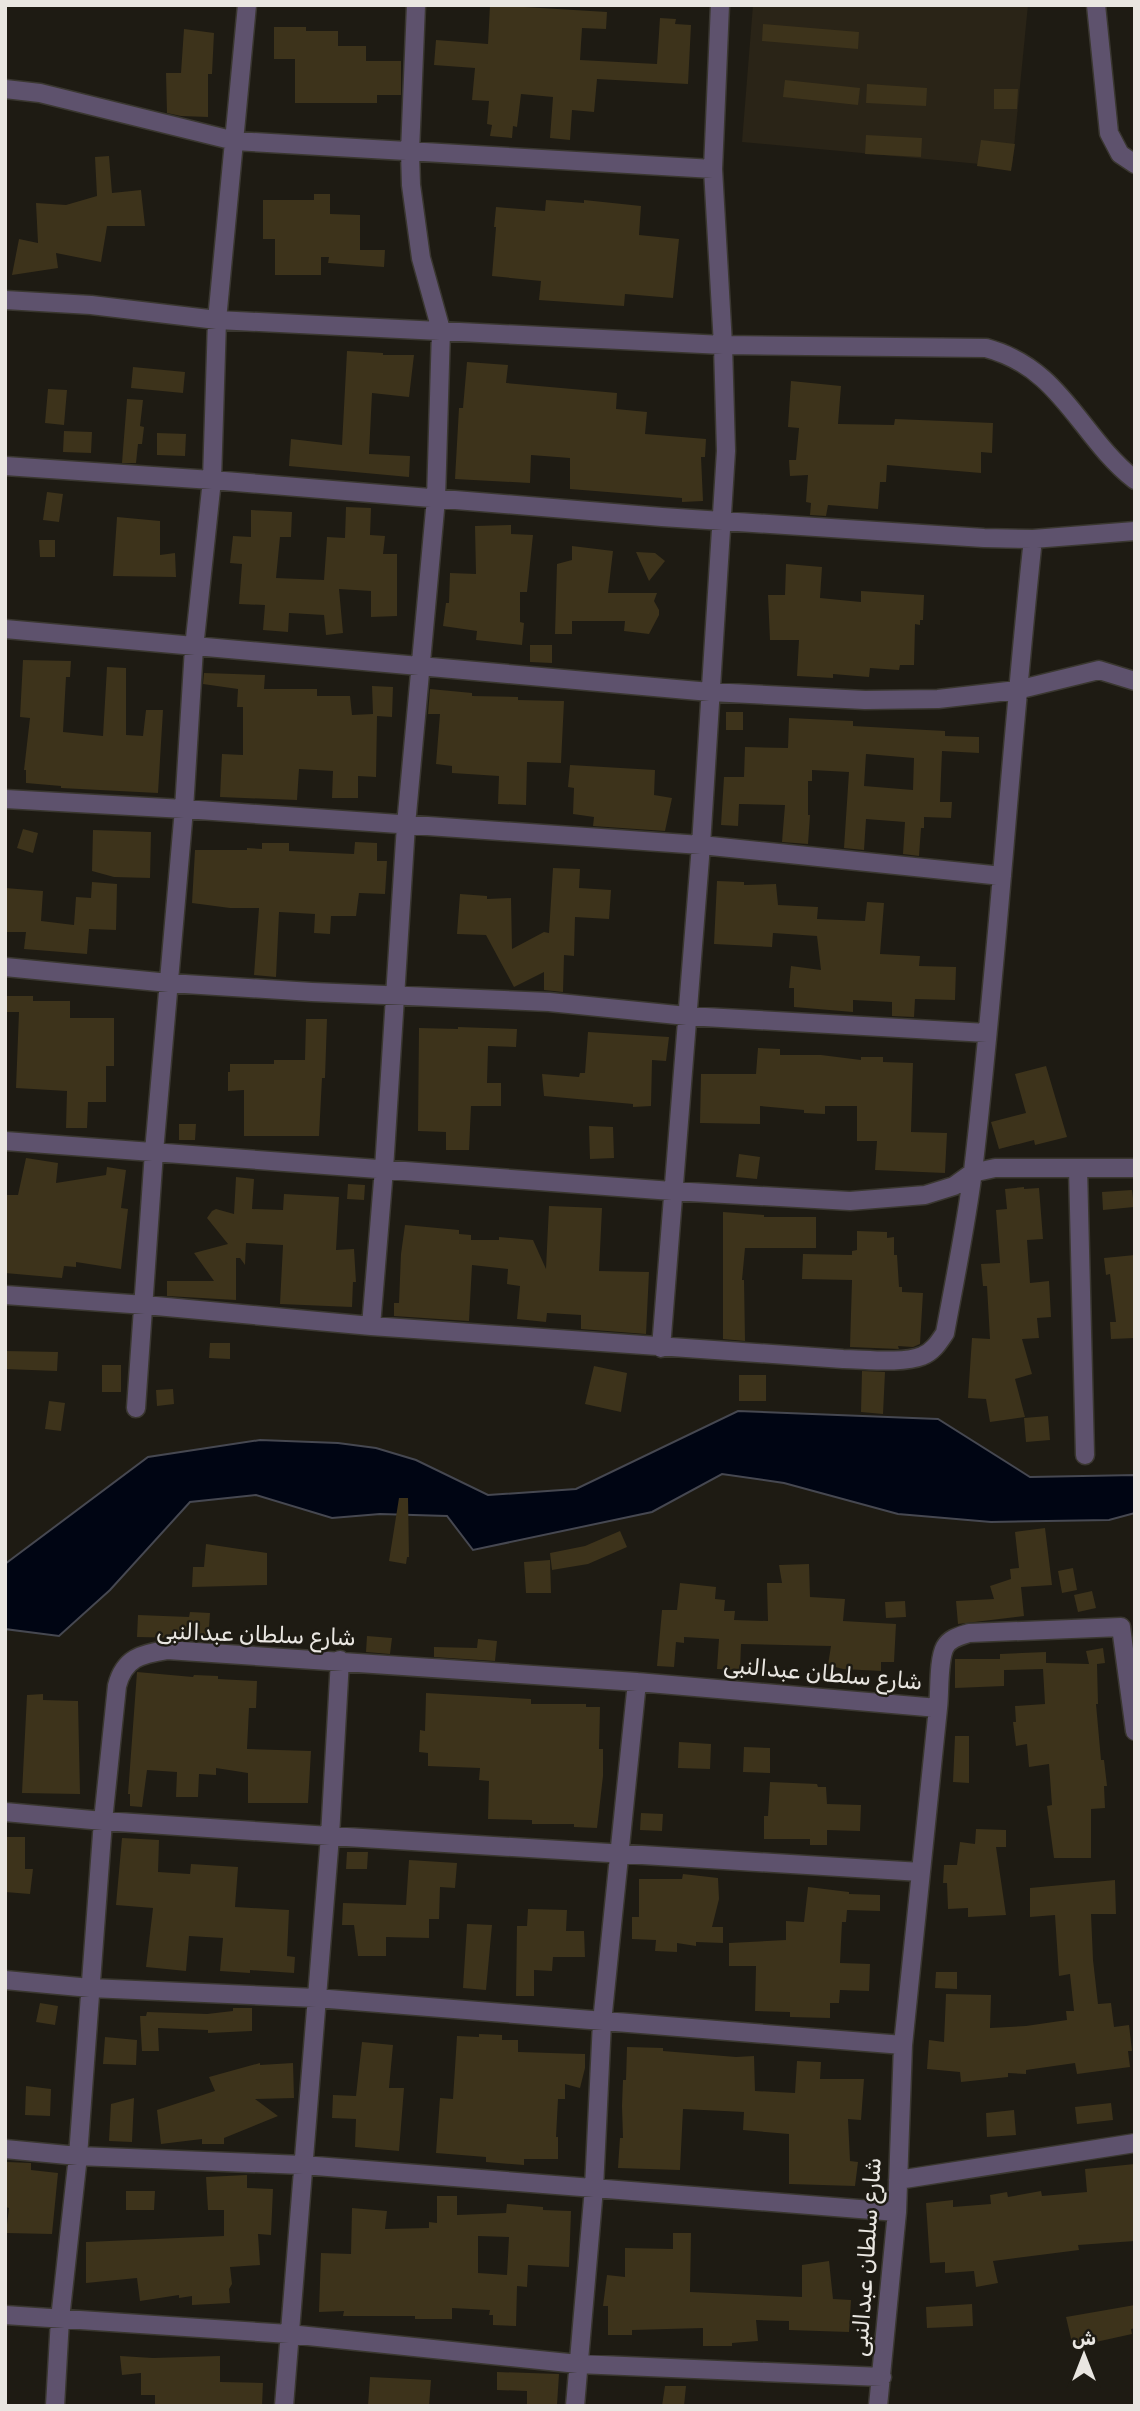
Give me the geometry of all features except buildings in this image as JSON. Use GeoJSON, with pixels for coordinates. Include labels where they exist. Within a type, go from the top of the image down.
{"type":"FeatureCollection","features":[{"type":"Feature","properties":{"kind":"street"},"geometry":{"type":"LineString","coordinates":[[136,1408],[154,1152],[184,809],[194,648],[212,480],[217,320],[247,5]]}},
{"type":"Feature","properties":{"kind":"street"},"geometry":{"type":"LineString","coordinates":[[371,1326],[406,825],[436,499],[441,330],[421,258],[411,185],[415,5]]}},
{"type":"Feature","properties":{"kind":"street"},"geometry":{"type":"LineString","coordinates":[[661,1348],[701,845],[723,521],[726,451],[723,345],[713,169],[720,5]]}},
{"type":"Feature","properties":{"kind":"street"},"geometry":{"type":"LineString","coordinates":[[1096,5],[1109,132],[1120,154],[1135,163]]}},
{"type":"Feature","properties":{"kind":"street"},"geometry":{"type":"LineString","coordinates":[[5,89],[40,93],[235,141],[713,169]]}},
{"type":"Feature","properties":{"kind":"street"},"geometry":{"type":"LineString","coordinates":[[5,300],[91,305],[217,320],[723,345],[968,346],[1002,353],[1032,369],[1059,392],[1106,453],[1135,480]]}},
{"type":"Feature","properties":{"kind":"street"},"geometry":{"type":"LineString","coordinates":[[5,466],[723,521],[984,538],[1033,539],[1135,531]]}},
{"type":"Feature","properties":{"kind":"street"},"geometry":{"type":"LineString","coordinates":[[5,1295],[371,1326],[843,1359],[921,1357],[934,1348],[945,1333],[972,1173],[1033,539]]}},
{"type":"Feature","properties":{"kind":"street"},"geometry":{"type":"LineString","coordinates":[[5,629],[194,648],[710,692],[889,700],[938,699],[1017,690],[1090,670],[1109,672],[1135,681]]}},
{"type":"Feature","properties":{"kind":"street"},"geometry":{"type":"LineString","coordinates":[[5,799],[701,845],[1002,876]]}},
{"type":"Feature","properties":{"kind":"street"},"geometry":{"type":"LineString","coordinates":[[5,967],[169,983],[548,1003],[687,1016],[987,1033]]}},
{"type":"Feature","properties":{"kind":"street"},"geometry":{"type":"LineString","coordinates":[[5,1141],[672,1191],[863,1200],[932,1194],[954,1185],[972,1173],[995,1168],[1135,1168]]}},
{"type":"Feature","properties":{"kind":"street"},"geometry":{"type":"LineString","coordinates":[[1078,1168],[1085,1455]]}},
{"type":"Feature","properties":{"kind":"street"},"geometry":{"type":"LineString","coordinates":[[939,1708],[942,1657],[945,1647],[958,1636],[969,1633],[1128,1627],[1135,1731]]}},
{"type":"Feature","properties":{"kind":"street","name":"شارع سلطان عبدالنبى"},"geometry":{"type":"LineString","coordinates":[[103,1821],[119,1677],[131,1660],[148,1653],[167,1650],[637,1682],[939,1708],[902,2045],[897,2211],[878,2406]]}},
{"type":"Feature","properties":{"kind":"street"},"geometry":{"type":"LineString","coordinates":[[284,2406],[330,1836],[340,1660]]}},
{"type":"Feature","properties":{"kind":"street"},"geometry":{"type":"LineString","coordinates":[[575,2406],[594,2188],[602,2022],[637,1682]]}},
{"type":"Feature","properties":{"kind":"street"},"geometry":{"type":"LineString","coordinates":[[5,1812],[330,1836],[921,1872]]}},
{"type":"Feature","properties":{"kind":"street"},"geometry":{"type":"LineString","coordinates":[[55,2406],[60,2319],[78,2156],[103,1821]]}},
{"type":"Feature","properties":{"kind":"street"},"geometry":{"type":"LineString","coordinates":[[5,1980],[90,1988],[316,1998],[902,2045]]}},
{"type":"Feature","properties":{"kind":"street"},"geometry":{"type":"LineString","coordinates":[[898,2180],[1135,2143]]}},
{"type":"Feature","properties":{"kind":"street"},"geometry":{"type":"LineString","coordinates":[[5,2149],[78,2156],[303,2165],[897,2211]]}},
{"type":"Feature","properties":{"kind":"street"},"geometry":{"type":"LineString","coordinates":[[5,2315],[289,2334],[578,2364],[882,2377]]}},
{"type":"Feature","properties":{"kind":"shaded area"},"geometry":{"type":"Polygon","coordinates":[[[753,5],[1028,5],[1012,167],[742,142],[753,5]]]}},
{"type":"Feature","properties":{"kind":"shaded area"},"geometry":{"type":"Polygon","coordinates":[[[738,1411],[938,1419],[1030,1477],[1135,1475],[1135,1513],[1109,1520],[991,1522],[898,1514],[784,1483],[722,1474],[652,1512],[473,1550],[447,1516],[380,1514],[332,1518],[256,1495],[190,1502],[110,1590],[59,1636],[5,1629],[5,1564],[148,1457],[260,1440],[338,1443],[376,1448],[416,1460],[488,1495],[576,1489],[738,1411]]]}}]}
